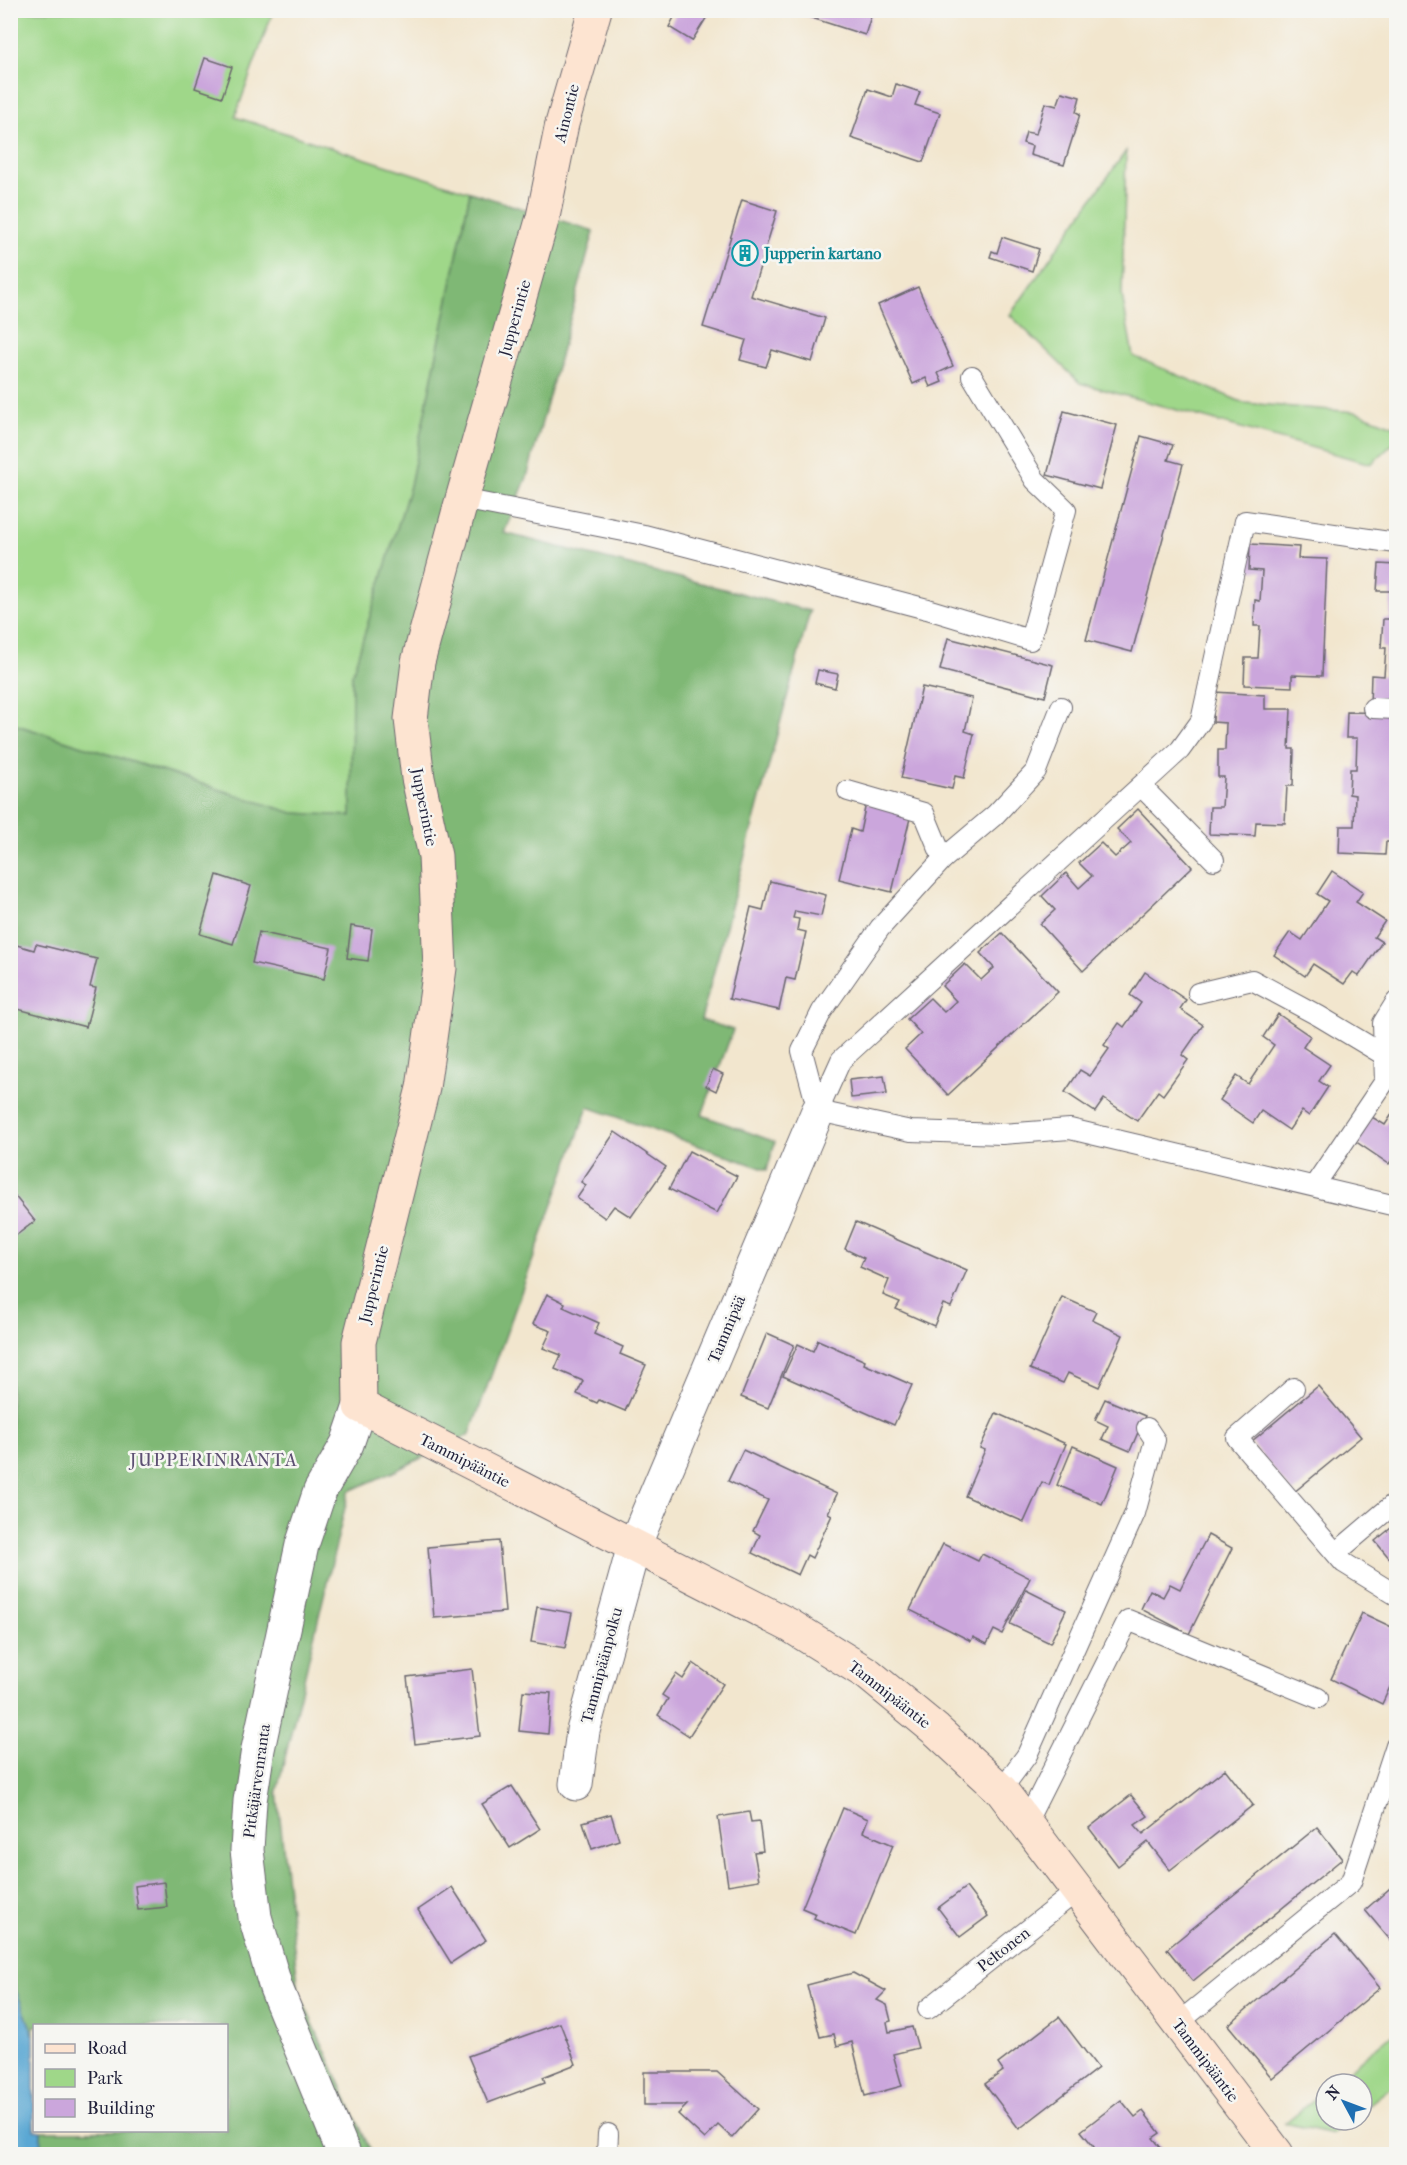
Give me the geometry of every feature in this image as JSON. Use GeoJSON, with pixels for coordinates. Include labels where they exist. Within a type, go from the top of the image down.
{"type":"FeatureCollection","features":[{"type":"Feature","properties":{"kind":"street","name":"Ainontie"},"geometry":{"type":"LineString","coordinates":[[543,217],[562,124],[595,10]]}},
{"type":"Feature","properties":{"kind":"street","name":"Jupperintie"},"geometry":{"type":"LineString","coordinates":[[360,1406],[359,1342],[423,1088],[440,968],[435,856],[418,778],[411,719],[418,662],[543,217]]}},
{"type":"Feature","properties":{"kind":"street","name":"Tammipää"},"geometry":{"type":"LineString","coordinates":[[634,1546],[818,1111]]}},
{"type":"Feature","properties":{"kind":"street","name":"Tammipääntie"},"geometry":{"type":"LineString","coordinates":[[360,1406],[789,1625],[868,1674],[936,1730],[1001,1790],[1277,2154]]}},
{"type":"Feature","properties":{"kind":"street","name":"Pitkäjärvenranta"},"geometry":{"type":"LineString","coordinates":[[344,2154],[276,1988],[255,1917],[247,1850],[250,1800],[258,1749],[302,1545],[320,1491],[347,1444],[360,1406]]}},
{"type":"Feature","properties":{"kind":"street","name":"Tammipäänpolku"},"geometry":{"type":"LineString","coordinates":[[576,1784],[583,1731],[634,1546]]}},
{"type":"Feature","properties":{"kind":"lane"},"geometry":{"type":"LineString","coordinates":[[462,499],[644,535],[927,609],[1030,640],[1066,510],[1035,480],[972,376]]}},
{"type":"Feature","properties":{"kind":"lane"},"geometry":{"type":"LineString","coordinates":[[818,1111],[841,1060],[1180,750],[1201,721],[1245,521],[1396,543]]}},
{"type":"Feature","properties":{"kind":"lane"},"geometry":{"type":"LineString","coordinates":[[818,1111],[802,1052],[822,1011],[880,928],[943,859],[995,816],[1036,771],[1061,706]]}},
{"type":"Feature","properties":{"kind":"lane"},"geometry":{"type":"LineString","coordinates":[[1373,708],[1396,709]]}},
{"type":"Feature","properties":{"kind":"lane"},"geometry":{"type":"LineString","coordinates":[[1141,786],[1214,860]]}},
{"type":"Feature","properties":{"kind":"lane"},"geometry":{"type":"LineString","coordinates":[[848,791],[924,813],[943,859]]}},
{"type":"Feature","properties":{"kind":"lane"},"geometry":{"type":"LineString","coordinates":[[1198,993],[1252,980],[1384,1055]]}},
{"type":"Feature","properties":{"kind":"lane"},"geometry":{"type":"LineString","coordinates":[[1314,1186],[1384,1081],[1383,1023],[1396,1002]]}},
{"type":"Feature","properties":{"kind":"lane"},"geometry":{"type":"LineString","coordinates":[[818,1111],[911,1131],[1002,1134],[1070,1129],[1396,1206]]}},
{"type":"Feature","properties":{"kind":"lane"},"geometry":{"type":"LineString","coordinates":[[1294,1388],[1237,1438],[1344,1563],[1396,1595]]}},
{"type":"Feature","properties":{"kind":"lane"},"geometry":{"type":"LineString","coordinates":[[1001,1790],[1028,1755],[1136,1513],[1155,1440],[1147,1428]]}},
{"type":"Feature","properties":{"kind":"lane"},"geometry":{"type":"LineString","coordinates":[[1336,1552],[1396,1502]]}},
{"type":"Feature","properties":{"kind":"lane"},"geometry":{"type":"LineString","coordinates":[[1026,1823],[1128,1620],[1318,1698]]}},
{"type":"Feature","properties":{"kind":"lane"},"geometry":{"type":"LineString","coordinates":[[1178,2023],[1351,1882],[1396,1745]]}},
{"type":"Feature","properties":{"kind":"lane","name":"Peltonen"},"geometry":{"type":"LineString","coordinates":[[928,2009],[1078,1890]]}},
{"type":"Feature","properties":{"kind":"lane"},"geometry":{"type":"LineString","coordinates":[[607,2154],[608,2134]]}},
{"type":"Feature","properties":{"kind":"green space"},"geometry":{"type":"Polygon","coordinates":[[[11,11],[273,11],[235,117],[470,192],[410,486],[352,675],[351,816],[293,813],[11,723],[11,11]]]}},
{"type":"Feature","properties":{"kind":"green space"},"geometry":{"type":"Polygon","coordinates":[[[1126,151],[1122,295],[1133,356],[1244,403],[1356,412],[1396,427],[1396,441],[1371,464],[1080,383],[1010,315],[1126,151]]]}},
{"type":"Feature","properties":{"kind":"green space"},"geometry":{"type":"Polygon","coordinates":[[[470,192],[594,231],[527,477],[504,533],[810,611],[701,1020],[733,1030],[702,1115],[775,1142],[767,1170],[588,1107],[470,1434],[349,1491],[277,1791],[299,1993],[372,2154],[40,2154],[41,2132],[228,2132],[228,2024],[33,2024],[33,2033],[11,1978],[10,723],[293,813],[351,816],[352,675],[410,486],[470,192]]]}},
{"type":"Feature","properties":{"kind":"green space"},"geometry":{"type":"Polygon","coordinates":[[[1396,2031],[1396,2083],[1374,2100],[1374,2072],[1346,2072],[1396,2031]]]}},
{"type":"Feature","properties":{"kind":"green space"},"geometry":{"type":"Polygon","coordinates":[[[1314,2099],[1314,2130],[1285,2123],[1314,2099]]]}},
{"type":"Feature","properties":{"kind":"water"},"geometry":{"type":"Polygon","coordinates":[[[11,1978],[33,2033],[33,2132],[41,2132],[40,2154],[11,2154],[11,1978]]]}},
{"type":"Feature","properties":{"kind":"building"},"geometry":{"type":"Polygon","coordinates":[[[678,10],[710,12],[692,41],[669,27],[678,10]]]}},
{"type":"Feature","properties":{"kind":"building"},"geometry":{"type":"Polygon","coordinates":[[[787,10],[873,10],[865,35],[787,10]]]}},
{"type":"Feature","properties":{"kind":"building"},"geometry":{"type":"Polygon","coordinates":[[[205,58],[232,67],[222,97],[195,88],[205,58]]]}},
{"type":"Feature","properties":{"kind":"building"},"geometry":{"type":"Polygon","coordinates":[[[896,84],[920,92],[915,105],[940,113],[923,162],[851,138],[868,89],[892,97],[896,84]]]}},
{"type":"Feature","properties":{"kind":"building"},"geometry":{"type":"Polygon","coordinates":[[[1062,92],[1080,97],[1076,112],[1080,114],[1064,165],[1030,155],[1032,146],[1023,143],[1026,132],[1036,134],[1045,103],[1057,106],[1062,92]]]}},
{"type":"Feature","properties":{"kind":"building","name":"Jupperin kartano"},"geometry":{"type":"Polygon","coordinates":[[[742,200],[777,211],[751,296],[825,318],[812,362],[772,350],[766,367],[740,360],[746,340],[703,327],[742,200]]]}},
{"type":"Feature","properties":{"kind":"building"},"geometry":{"type":"Polygon","coordinates":[[[1002,237],[1039,249],[1032,271],[990,257],[992,251],[997,253],[1002,237]]]}},
{"type":"Feature","properties":{"kind":"building"},"geometry":{"type":"Polygon","coordinates":[[[918,287],[953,366],[938,373],[942,382],[930,387],[926,378],[913,384],[878,305],[918,287]]]}},
{"type":"Feature","properties":{"kind":"building"},"geometry":{"type":"Polygon","coordinates":[[[1064,411],[1117,425],[1100,489],[1047,475],[1064,411]]]}},
{"type":"Feature","properties":{"kind":"building"},"geometry":{"type":"Polygon","coordinates":[[[1141,436],[1173,445],[1168,460],[1183,464],[1132,652],[1086,640],[1141,436]]]}},
{"type":"Feature","properties":{"kind":"building"},"geometry":{"type":"Polygon","coordinates":[[[1250,544],[1299,547],[1298,558],[1327,559],[1322,676],[1292,675],[1292,687],[1244,685],[1245,658],[1258,658],[1260,626],[1254,626],[1255,600],[1260,601],[1262,571],[1249,570],[1250,544]]]}},
{"type":"Feature","properties":{"kind":"building"},"geometry":{"type":"Polygon","coordinates":[[[1379,564],[1396,565],[1396,706],[1370,705],[1371,675],[1384,676],[1386,648],[1381,648],[1383,619],[1390,619],[1391,591],[1377,591],[1379,564]]]}},
{"type":"Feature","properties":{"kind":"building"},"geometry":{"type":"Polygon","coordinates":[[[948,638],[1053,665],[1045,697],[940,670],[948,638]]]}},
{"type":"Feature","properties":{"kind":"building"},"geometry":{"type":"Polygon","coordinates":[[[818,670],[838,674],[835,688],[815,683],[818,670]]]}},
{"type":"Feature","properties":{"kind":"building"},"geometry":{"type":"Polygon","coordinates":[[[922,687],[972,698],[965,731],[974,734],[964,778],[955,776],[952,789],[901,778],[922,687]]]}},
{"type":"Feature","properties":{"kind":"building"},"geometry":{"type":"Polygon","coordinates":[[[1214,692],[1265,695],[1265,709],[1291,709],[1289,749],[1294,749],[1293,786],[1287,786],[1285,823],[1256,822],[1255,836],[1209,834],[1210,807],[1222,807],[1224,777],[1218,777],[1218,750],[1225,750],[1226,723],[1213,722],[1214,692]]]}},
{"type":"Feature","properties":{"kind":"building"},"geometry":{"type":"Polygon","coordinates":[[[1347,712],[1394,713],[1394,725],[1396,725],[1396,842],[1386,842],[1385,855],[1339,853],[1340,826],[1354,826],[1355,795],[1349,794],[1350,769],[1356,769],[1357,738],[1346,738],[1347,712]]]}},
{"type":"Feature","properties":{"kind":"building"},"geometry":{"type":"Polygon","coordinates":[[[866,803],[911,814],[892,892],[839,879],[851,829],[860,832],[866,803]]]}},
{"type":"Feature","properties":{"kind":"building"},"geometry":{"type":"Polygon","coordinates":[[[1138,809],[1192,867],[1083,971],[1040,924],[1055,910],[1042,896],[1066,873],[1079,888],[1092,876],[1079,863],[1101,843],[1115,857],[1131,843],[1117,829],[1138,809]]]}},
{"type":"Feature","properties":{"kind":"building"},"geometry":{"type":"Polygon","coordinates":[[[1332,871],[1363,892],[1356,902],[1385,921],[1374,937],[1382,942],[1359,976],[1353,972],[1344,984],[1313,964],[1305,976],[1274,955],[1290,932],[1302,940],[1328,901],[1317,894],[1332,871]]]}},
{"type":"Feature","properties":{"kind":"building"},"geometry":{"type":"Polygon","coordinates":[[[217,875],[251,886],[233,944],[200,934],[217,875]]]}},
{"type":"Feature","properties":{"kind":"building"},"geometry":{"type":"Polygon","coordinates":[[[770,881],[826,895],[821,916],[795,911],[793,918],[799,919],[797,930],[806,932],[795,980],[786,978],[779,1010],[729,999],[751,907],[763,910],[770,881]]]}},
{"type":"Feature","properties":{"kind":"building"},"geometry":{"type":"Polygon","coordinates":[[[351,926],[372,929],[368,961],[347,958],[351,926]]]}},
{"type":"Feature","properties":{"kind":"building"},"geometry":{"type":"Polygon","coordinates":[[[259,932],[331,948],[324,979],[252,963],[259,932]]]}},
{"type":"Feature","properties":{"kind":"building"},"geometry":{"type":"Polygon","coordinates":[[[1002,933],[1058,992],[948,1095],[905,1049],[921,1034],[907,1019],[930,998],[944,1012],[956,1001],[942,986],[965,964],[981,980],[994,968],[980,953],[1002,933]]]}},
{"type":"Feature","properties":{"kind":"building"},"geometry":{"type":"Polygon","coordinates":[[[10,943],[34,950],[36,944],[97,959],[90,987],[96,988],[86,1027],[10,1007],[10,943]]]}},
{"type":"Feature","properties":{"kind":"building"},"geometry":{"type":"Polygon","coordinates":[[[1145,972],[1186,1000],[1180,1009],[1203,1025],[1182,1055],[1188,1060],[1163,1095],[1158,1091],[1137,1121],[1104,1099],[1095,1112],[1065,1092],[1080,1070],[1090,1076],[1109,1049],[1104,1045],[1119,1023],[1124,1027],[1141,1003],[1130,995],[1145,972]]]}},
{"type":"Feature","properties":{"kind":"building"},"geometry":{"type":"Polygon","coordinates":[[[1278,1014],[1310,1036],[1303,1047],[1330,1065],[1319,1081],[1328,1087],[1309,1116],[1302,1111],[1289,1130],[1261,1111],[1253,1123],[1220,1100],[1236,1076],[1248,1084],[1274,1045],[1263,1037],[1278,1014]]]}},
{"type":"Feature","properties":{"kind":"building"},"geometry":{"type":"Polygon","coordinates":[[[713,1069],[723,1074],[716,1091],[706,1086],[713,1069]]]}},
{"type":"Feature","properties":{"kind":"building"},"geometry":{"type":"Polygon","coordinates":[[[884,1076],[887,1094],[851,1098],[849,1080],[884,1076]]]}},
{"type":"Feature","properties":{"kind":"building"},"geometry":{"type":"Polygon","coordinates":[[[1396,1108],[1396,1153],[1389,1164],[1355,1141],[1372,1117],[1385,1125],[1396,1108]]]}},
{"type":"Feature","properties":{"kind":"building"},"geometry":{"type":"Polygon","coordinates":[[[615,1132],[666,1167],[631,1217],[614,1206],[605,1218],[577,1198],[586,1185],[581,1182],[615,1132]]]}},
{"type":"Feature","properties":{"kind":"building"},"geometry":{"type":"Polygon","coordinates":[[[689,1151],[737,1176],[717,1213],[669,1189],[689,1151]]]}},
{"type":"Feature","properties":{"kind":"building"},"geometry":{"type":"Polygon","coordinates":[[[10,1190],[35,1221],[10,1240],[10,1190]]]}},
{"type":"Feature","properties":{"kind":"building"},"geometry":{"type":"Polygon","coordinates":[[[856,1222],[967,1270],[951,1307],[943,1304],[934,1326],[896,1309],[900,1302],[883,1295],[889,1280],[860,1267],[864,1258],[845,1249],[856,1222]]]}},
{"type":"Feature","properties":{"kind":"building"},"geometry":{"type":"Polygon","coordinates":[[[547,1294],[565,1303],[563,1307],[599,1323],[594,1334],[623,1347],[620,1354],[646,1365],[625,1411],[599,1400],[597,1403],[577,1394],[583,1381],[555,1369],[561,1355],[543,1348],[551,1331],[533,1324],[547,1294]]]}},
{"type":"Feature","properties":{"kind":"building"},"geometry":{"type":"Polygon","coordinates":[[[1062,1297],[1096,1312],[1092,1320],[1123,1335],[1099,1387],[1068,1373],[1063,1383],[1030,1369],[1062,1297]]]}},
{"type":"Feature","properties":{"kind":"building"},"geometry":{"type":"Polygon","coordinates":[[[767,1333],[794,1345],[768,1408],[741,1397],[767,1333]]]}},
{"type":"Feature","properties":{"kind":"building"},"geometry":{"type":"Polygon","coordinates":[[[818,1340],[912,1385],[894,1425],[783,1376],[798,1344],[813,1351],[818,1340]]]}},
{"type":"Feature","properties":{"kind":"building"},"geometry":{"type":"Polygon","coordinates":[[[1318,1386],[1361,1437],[1293,1493],[1251,1442],[1318,1386]]]}},
{"type":"Feature","properties":{"kind":"building"},"geometry":{"type":"Polygon","coordinates":[[[1105,1399],[1145,1416],[1130,1451],[1102,1439],[1108,1426],[1095,1420],[1105,1399]]]}},
{"type":"Feature","properties":{"kind":"building"},"geometry":{"type":"Polygon","coordinates":[[[996,1413],[1066,1444],[1049,1485],[1042,1482],[1024,1522],[965,1496],[985,1450],[980,1448],[996,1413]]]}},
{"type":"Feature","properties":{"kind":"building"},"geometry":{"type":"Polygon","coordinates":[[[1073,1446],[1118,1466],[1102,1504],[1057,1485],[1073,1446]]]}},
{"type":"Feature","properties":{"kind":"building"},"geometry":{"type":"Polygon","coordinates":[[[743,1450],[837,1494],[828,1513],[832,1515],[812,1558],[807,1555],[798,1575],[752,1553],[760,1535],[753,1531],[768,1500],[728,1481],[743,1450]]]}},
{"type":"Feature","properties":{"kind":"building"},"geometry":{"type":"Polygon","coordinates":[[[1396,1524],[1396,1566],[1375,1541],[1396,1524]]]}},
{"type":"Feature","properties":{"kind":"building"},"geometry":{"type":"Polygon","coordinates":[[[1208,1535],[1232,1548],[1189,1634],[1141,1609],[1150,1590],[1163,1597],[1170,1584],[1180,1589],[1208,1535]]]}},
{"type":"Feature","properties":{"kind":"building"},"geometry":{"type":"Polygon","coordinates":[[[499,1541],[505,1612],[434,1618],[428,1547],[499,1541]]]}},
{"type":"Feature","properties":{"kind":"building"},"geometry":{"type":"Polygon","coordinates":[[[943,1544],[978,1561],[982,1554],[1030,1578],[1002,1634],[994,1630],[987,1644],[973,1637],[971,1641],[910,1610],[943,1544]]]}},
{"type":"Feature","properties":{"kind":"building"},"geometry":{"type":"Polygon","coordinates":[[[1026,1590],[1066,1610],[1050,1643],[1010,1624],[1026,1590]]]}},
{"type":"Feature","properties":{"kind":"building"},"geometry":{"type":"Polygon","coordinates":[[[537,1607],[572,1613],[565,1648],[531,1642],[537,1607]]]}},
{"type":"Feature","properties":{"kind":"building"},"geometry":{"type":"Polygon","coordinates":[[[1362,1613],[1396,1629],[1396,1674],[1382,1704],[1331,1679],[1362,1613]]]}},
{"type":"Feature","properties":{"kind":"building"},"geometry":{"type":"Polygon","coordinates":[[[693,1663],[723,1684],[689,1736],[658,1715],[668,1699],[662,1695],[676,1674],[683,1679],[693,1663]]]}},
{"type":"Feature","properties":{"kind":"building"},"geometry":{"type":"Polygon","coordinates":[[[472,1669],[480,1736],[415,1744],[407,1677],[472,1669]]]}},
{"type":"Feature","properties":{"kind":"building"},"geometry":{"type":"Polygon","coordinates":[[[523,1691],[551,1693],[548,1734],[519,1731],[523,1691]]]}},
{"type":"Feature","properties":{"kind":"building"},"geometry":{"type":"Polygon","coordinates":[[[1225,1769],[1253,1805],[1170,1870],[1148,1842],[1118,1866],[1089,1828],[1131,1795],[1148,1816],[1135,1825],[1143,1834],[1225,1769]]]}},
{"type":"Feature","properties":{"kind":"building"},"geometry":{"type":"Polygon","coordinates":[[[512,1786],[540,1829],[510,1848],[482,1804],[512,1786]]]}},
{"type":"Feature","properties":{"kind":"building"},"geometry":{"type":"Polygon","coordinates":[[[843,1808],[868,1819],[863,1832],[893,1845],[856,1935],[814,1918],[816,1914],[802,1908],[843,1808]]]}},
{"type":"Feature","properties":{"kind":"building"},"geometry":{"type":"Polygon","coordinates":[[[749,1812],[751,1822],[759,1821],[763,1851],[754,1852],[759,1880],[728,1885],[718,1817],[749,1812]]]}},
{"type":"Feature","properties":{"kind":"building"},"geometry":{"type":"Polygon","coordinates":[[[611,1814],[619,1840],[592,1849],[583,1822],[611,1814]]]}},
{"type":"Feature","properties":{"kind":"building"},"geometry":{"type":"Polygon","coordinates":[[[1317,1827],[1342,1859],[1193,1981],[1167,1949],[1317,1827]]]}},
{"type":"Feature","properties":{"kind":"building"},"geometry":{"type":"Polygon","coordinates":[[[164,1882],[167,1907],[138,1910],[135,1886],[164,1882]]]}},
{"type":"Feature","properties":{"kind":"building"},"geometry":{"type":"Polygon","coordinates":[[[1396,1883],[1396,1947],[1365,1910],[1396,1883]]]}},
{"type":"Feature","properties":{"kind":"building"},"geometry":{"type":"Polygon","coordinates":[[[452,1887],[486,1940],[451,1963],[418,1910],[452,1887]]]}},
{"type":"Feature","properties":{"kind":"building"},"geometry":{"type":"Polygon","coordinates":[[[966,1887],[988,1916],[960,1937],[938,1908],[966,1887]]]}},
{"type":"Feature","properties":{"kind":"building"},"geometry":{"type":"Polygon","coordinates":[[[1335,1934],[1380,1988],[1272,2078],[1228,2025],[1335,1934]]]}},
{"type":"Feature","properties":{"kind":"building"},"geometry":{"type":"Polygon","coordinates":[[[853,1973],[886,1991],[877,2000],[887,2005],[891,2021],[887,2022],[889,2032],[912,2027],[918,2048],[893,2054],[902,2086],[865,2096],[852,2042],[837,2046],[834,2034],[820,2037],[807,1985],[853,1973]]]}},
{"type":"Feature","properties":{"kind":"building"},"geometry":{"type":"Polygon","coordinates":[[[1059,2017],[1098,2068],[1019,2129],[985,2084],[1003,2071],[998,2064],[1059,2017]]]}},
{"type":"Feature","properties":{"kind":"building"},"geometry":{"type":"Polygon","coordinates":[[[560,2023],[576,2064],[543,2077],[545,2082],[488,2103],[468,2056],[560,2023]]]}},
{"type":"Feature","properties":{"kind":"building"},"geometry":{"type":"Polygon","coordinates":[[[644,2072],[717,2072],[758,2109],[732,2138],[718,2125],[705,2139],[678,2114],[687,2105],[644,2105],[644,2072]]]}},
{"type":"Feature","properties":{"kind":"building"},"geometry":{"type":"Polygon","coordinates":[[[1121,2100],[1135,2117],[1143,2111],[1160,2133],[1153,2138],[1166,2154],[1094,2154],[1091,2150],[1094,2147],[1081,2131],[1121,2100]]]}},
{"type":"Feature","properties":{"kind":"place","name":"Jupperin kartano"},"geometry":{"type":"Point","coordinates":[745,253]}},
{"type":"Feature","properties":{"kind":"district","name":"JUPPERINRANTA"},"geometry":{"type":"Point","coordinates":[214,1460]}}]}
